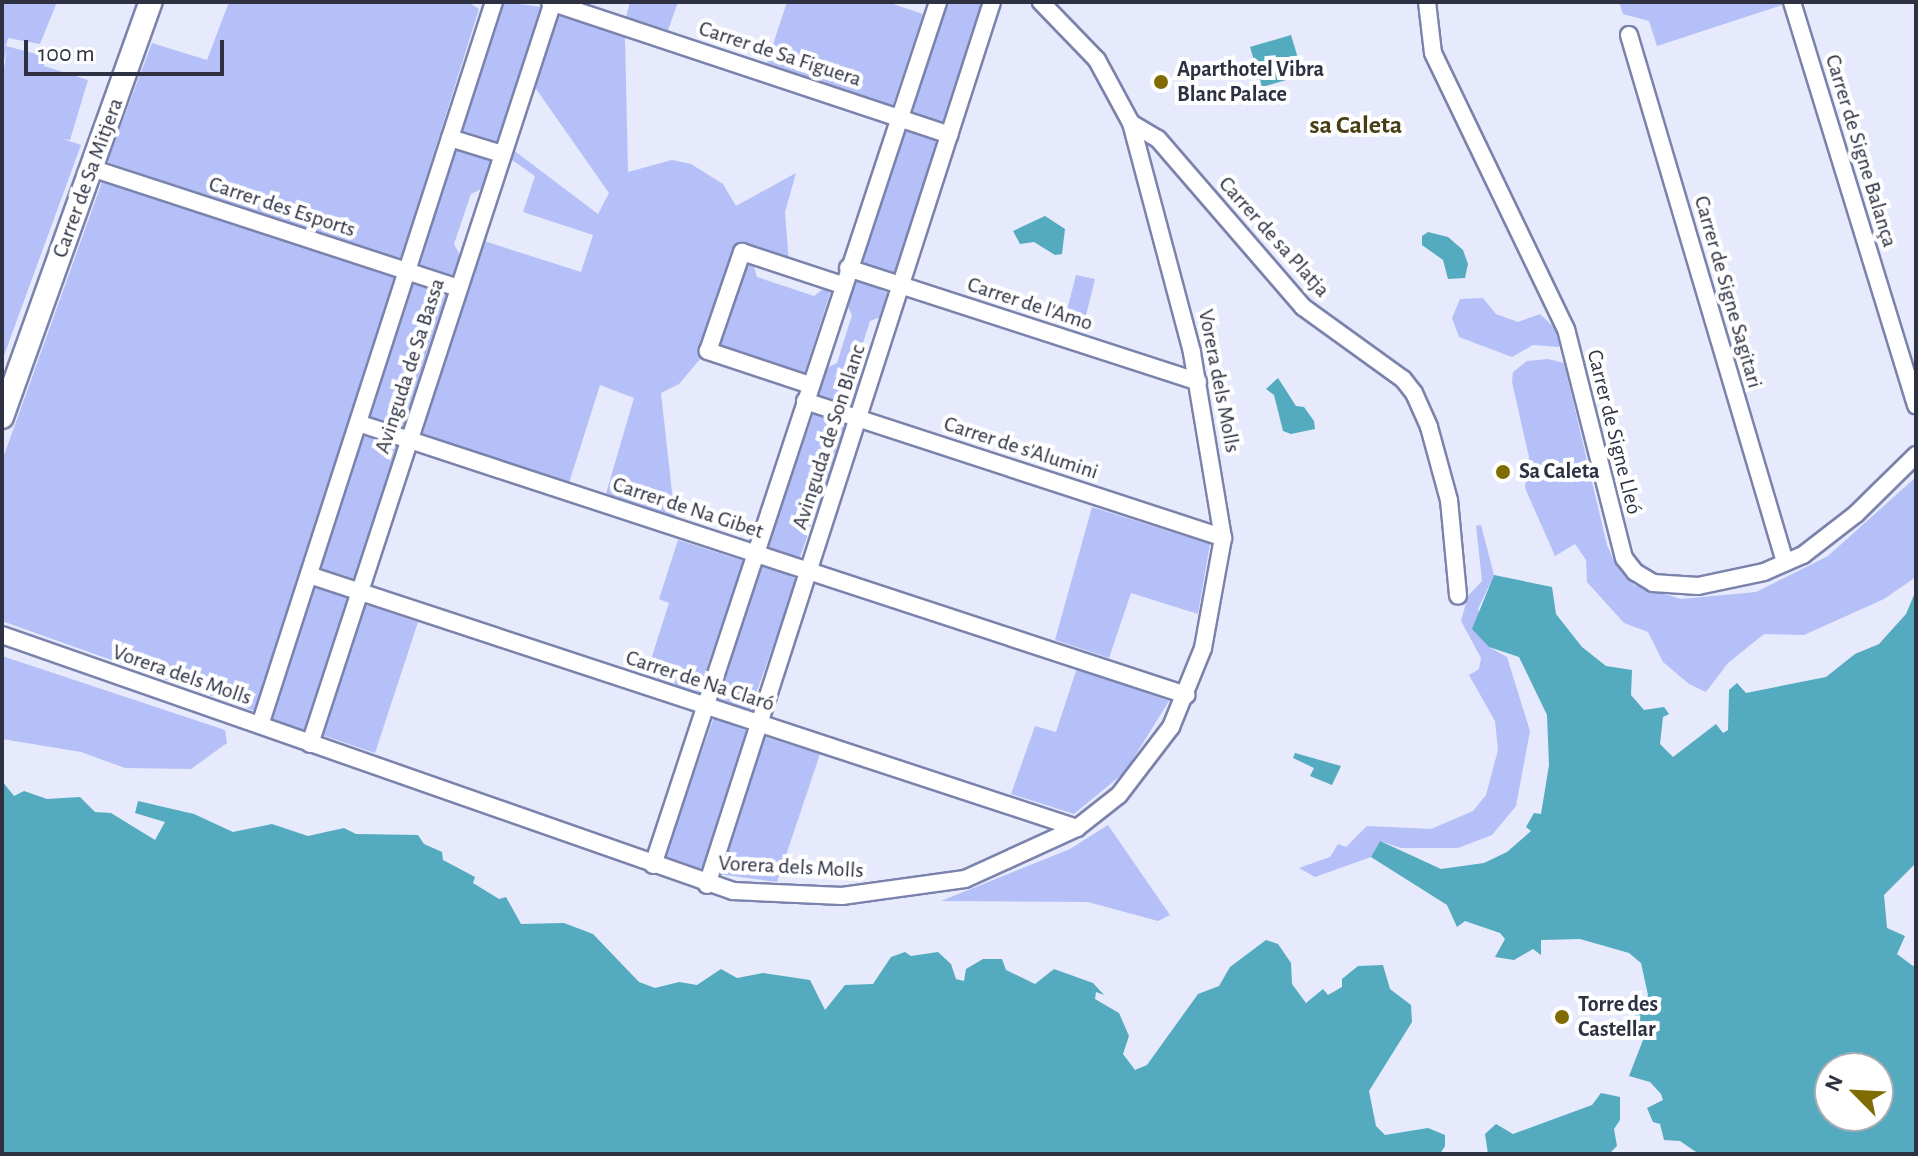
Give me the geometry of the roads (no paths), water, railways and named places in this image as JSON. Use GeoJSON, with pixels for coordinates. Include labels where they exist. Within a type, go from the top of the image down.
{"type":"FeatureCollection","features":[{"type":"Feature","properties":{"kind":"street","name":"Carrer de Sa Mitjera"},"geometry":{"type":"LineString","coordinates":[[2,417],[151,2]]}},
{"type":"Feature","properties":{"kind":"street","name":"Avinguda de Sa Bassa"},"geometry":{"type":"LineString","coordinates":[[260,725],[494,2]]}},
{"type":"Feature","properties":{"kind":"street","name":"Avinguda de Sa Bassa"},"geometry":{"type":"LineString","coordinates":[[310,744],[552,2]]}},
{"type":"Feature","properties":{"kind":"street","name":"Carrer de Sa Figuera"},"geometry":{"type":"LineString","coordinates":[[552,2],[949,135]]}},
{"type":"Feature","properties":{"kind":"street","name":"Avinguda de Son Blanc"},"geometry":{"type":"LineString","coordinates":[[653,865],[842,285],[938,2]]}},
{"type":"Feature","properties":{"kind":"street","name":"Avinguda de Son Blanc"},"geometry":{"type":"LineString","coordinates":[[707,885],[992,2]]}},
{"type":"Feature","properties":{"kind":"street","name":"Vorera dels Molls"},"geometry":{"type":"LineString","coordinates":[[2,635],[707,885],[733,891],[871,894],[965,879],[1077,828],[1119,795],[1152,756],[1186,695],[1203,648],[1223,538],[1198,382],[1169,248],[1131,123],[1097,60],[1041,2]]}},
{"type":"Feature","properties":{"kind":"street","name":"Carrer de Signe Lleó"},"geometry":{"type":"LineString","coordinates":[[1427,2],[1433,53],[1566,329],[1624,558],[1653,583],[1679,586],[1738,581],[1785,562],[1856,514],[1916,455]]}},
{"type":"Feature","properties":{"kind":"street","name":"Carrer de Signe Balança"},"geometry":{"type":"LineString","coordinates":[[1792,2],[1916,405]]}},
{"type":"Feature","properties":{"kind":"street","name":"Carrer de Signe Sagitari"},"geometry":{"type":"LineString","coordinates":[[1629,35],[1785,562]]}},
{"type":"Feature","properties":{"kind":"street","name":"Carrer de sa Platja"},"geometry":{"type":"LineString","coordinates":[[1131,123],[1158,139],[1303,307],[1403,379],[1414,393],[1429,427],[1449,500],[1458,596]]}},
{"type":"Feature","properties":{"kind":"street"},"geometry":{"type":"LineString","coordinates":[[450,138],[502,154]]}},
{"type":"Feature","properties":{"kind":"street","name":"Carrer des Esports"},"geometry":{"type":"LineString","coordinates":[[91,168],[459,288]]}},
{"type":"Feature","properties":{"kind":"street","name":"Carrer de s'Alumini"},"geometry":{"type":"LineString","coordinates":[[842,285],[742,252],[708,351],[858,418],[1223,538]]}},
{"type":"Feature","properties":{"kind":"street","name":"Carrer de l'Amo"},"geometry":{"type":"LineString","coordinates":[[848,268],[1198,382]]}},
{"type":"Feature","properties":{"kind":"street","name":"Carrer de Sa Mitjera"},"geometry":{"type":"LineString","coordinates":[[2,382],[25,355]]}},
{"type":"Feature","properties":{"kind":"street","name":"Carrer de Na Gibet"},"geometry":{"type":"LineString","coordinates":[[358,423],[1186,695]]}},
{"type":"Feature","properties":{"kind":"street","name":"Carrer de Na Claró"},"geometry":{"type":"LineString","coordinates":[[309,575],[1077,828]]}},
{"type":"Feature","properties":{"kind":"place","name":"Aparthotel Vibra Blanc Palace"},"geometry":{"type":"Point","coordinates":[1161,82]}},
{"type":"Feature","properties":{"kind":"place","name":"Sa Caleta"},"geometry":{"type":"Point","coordinates":[1503,472]}},
{"type":"Feature","properties":{"kind":"place","name":"Torre des Castellar"},"geometry":{"type":"Point","coordinates":[1562,1017]}},
{"type":"Feature","properties":{"kind":"district","name":"sa Caleta"},"geometry":{"type":"Point","coordinates":[1356,126]}}]}
